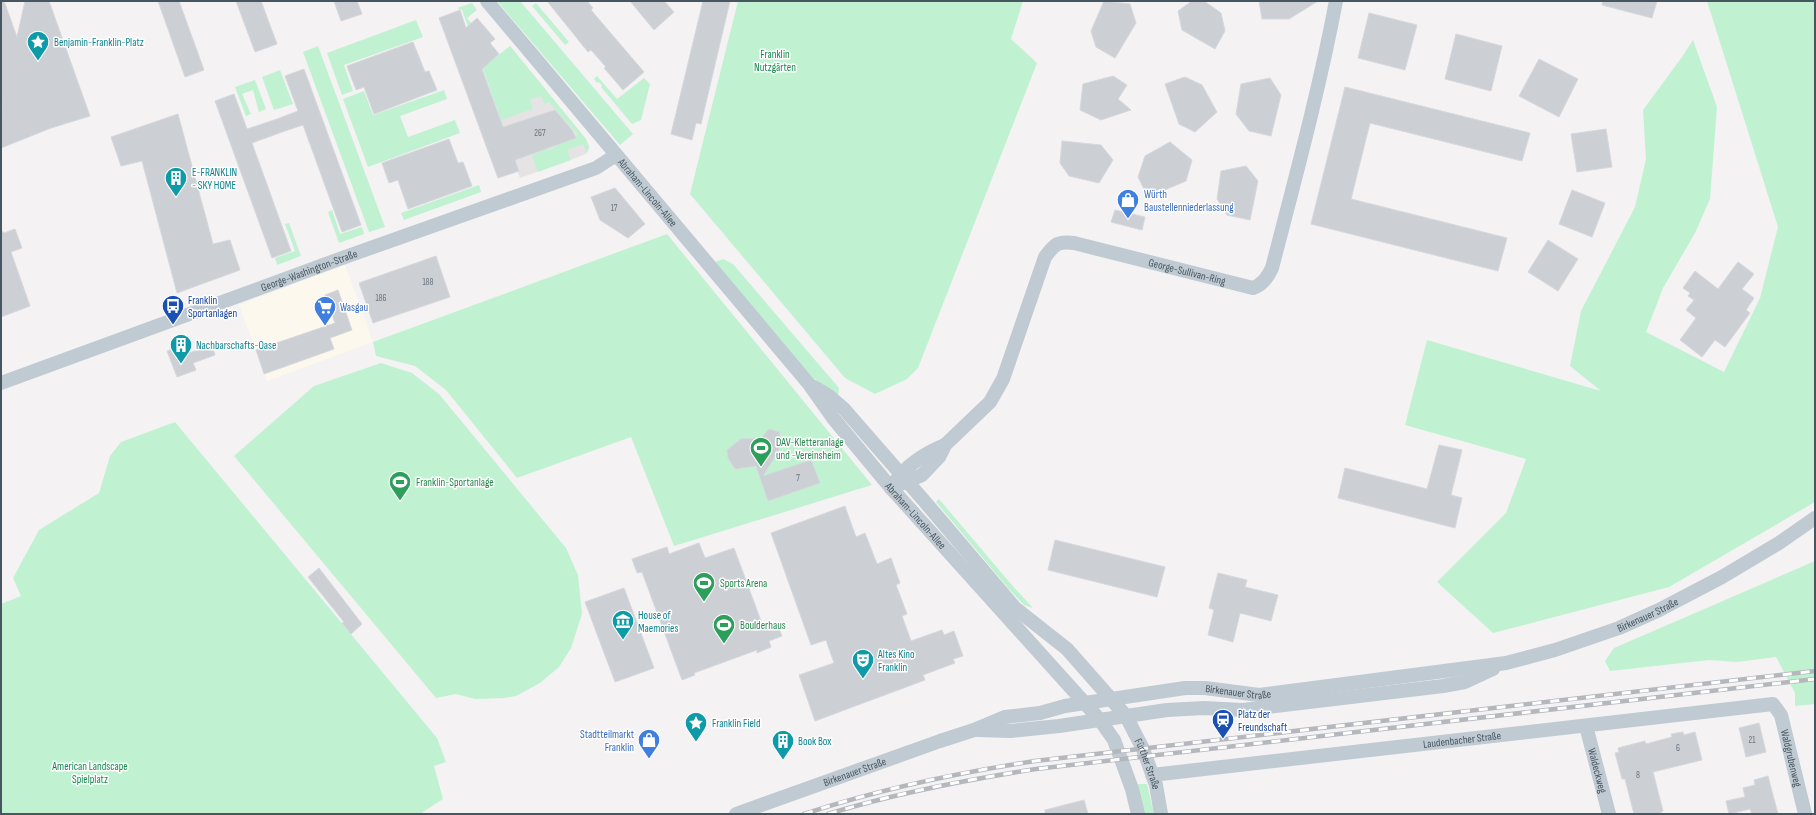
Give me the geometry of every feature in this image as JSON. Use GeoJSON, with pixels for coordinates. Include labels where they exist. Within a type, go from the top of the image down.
{"type":"FeatureCollection","features":[{"type":"Feature","properties":{"kind":"street","name":"Abraham-Lincoln-Allee"},"geometry":{"type":"LineString","coordinates":[[487,1],[809,384],[833,418],[891,488],[1084,703]]}},
{"type":"Feature","properties":{"kind":"street","name":"George-Sullivan-Ring"},"geometry":{"type":"LineString","coordinates":[[891,488],[904,479],[922,475],[939,456],[945,445],[990,402],[1003,378],[1045,257],[1054,245],[1062,242],[1074,243],[1252,288],[1260,285],[1272,268],[1326,55],[1336,1]]}},
{"type":"Feature","properties":{"kind":"street","name":"George-Washington-Straße"},"geometry":{"type":"LineString","coordinates":[[1,383],[345,257],[596,168],[616,155]]}},
{"type":"Feature","properties":{"kind":"street","name":"Abraham-Lincoln-Allee"},"geometry":{"type":"LineString","coordinates":[[809,384],[829,396],[844,409],[1015,608],[1067,649],[1111,699]]}},
{"type":"Feature","properties":{"kind":"street","name":"Birkenauer Straße"},"geometry":{"type":"LineString","coordinates":[[736,814],[940,740],[974,730],[1005,717],[1040,713],[1060,707],[1185,688],[1205,688],[1259,695],[1506,663],[1555,650],[1626,625],[1690,594],[1779,543],[1815,518]]}},
{"type":"Feature","properties":{"kind":"street","name":"Birkenauer Straße"},"geometry":{"type":"LineString","coordinates":[[1779,543],[1815,529]]}},
{"type":"Feature","properties":{"kind":"street","name":"Birkenauer Straße"},"geometry":{"type":"LineString","coordinates":[[974,730],[1010,731],[1166,710],[1204,708],[1243,710],[1444,686],[1465,682],[1506,663]]}},
{"type":"Feature","properties":{"kind":"street","name":"Fürther Straße"},"geometry":{"type":"LineString","coordinates":[[1111,699],[1126,716],[1138,736],[1156,785],[1161,814]]}},
{"type":"Feature","properties":{"kind":"street","name":"Fürther Straße"},"geometry":{"type":"LineString","coordinates":[[1084,703],[1100,720],[1114,740],[1132,789],[1138,814]]}},
{"type":"Feature","properties":{"kind":"street","name":"Laudenbacher Straße"},"geometry":{"type":"LineString","coordinates":[[1152,775],[1773,704]]}},
{"type":"Feature","properties":{"kind":"street","name":"Waldgrubenweg"},"geometry":{"type":"LineString","coordinates":[[1773,704],[1781,715],[1805,814]]}},
{"type":"Feature","properties":{"kind":"street","name":"Waldeckweg"},"geometry":{"type":"LineString","coordinates":[[1586,726],[1609,814]]}},
{"type":"Feature","properties":{"kind":"shaded area"},"geometry":{"type":"Polygon","coordinates":[[[510,46],[586,139],[589,147],[587,153],[581,156],[520,178],[496,113],[501,111],[510,46]]]}},
{"type":"Feature","properties":{"kind":"shaded area"},"geometry":{"type":"Polygon","coordinates":[[[345,265],[373,342],[267,381],[239,305],[345,265]]]}},
{"type":"Feature","properties":{"kind":"green space"},"geometry":{"type":"Polygon","coordinates":[[[497,1],[520,1],[633,134],[620,145],[497,1]]]}},
{"type":"Feature","properties":{"kind":"green space","name":"Franklin Nutzgärten"},"geometry":{"type":"Polygon","coordinates":[[[738,1],[1023,1],[1011,39],[1037,63],[918,368],[907,379],[875,394],[845,378],[690,194],[738,1]]]}},
{"type":"Feature","properties":{"kind":"green space"},"geometry":{"type":"Polygon","coordinates":[[[1707,1],[1815,1],[1815,502],[1669,587],[1493,633],[1437,582],[1506,513],[1526,459],[1405,425],[1427,340],[1601,391],[1570,366],[1581,311],[1635,207],[1646,159],[1643,110],[1693,40],[1717,107],[1710,199],[1695,233],[1663,288],[1646,332],[1724,372],[1760,298],[1778,227],[1707,1]]]}},
{"type":"Feature","properties":{"kind":"green space"},"geometry":{"type":"Polygon","coordinates":[[[472,3],[477,10],[467,18],[481,35],[476,41],[492,60],[510,46],[586,139],[589,147],[587,153],[583,144],[567,150],[571,160],[538,172],[532,155],[537,154],[537,150],[546,147],[548,150],[556,147],[556,144],[566,140],[567,142],[576,139],[576,136],[578,135],[549,102],[544,104],[541,96],[530,99],[533,109],[501,120],[462,10],[457,8],[472,3]]]}},
{"type":"Feature","properties":{"kind":"green space"},"geometry":{"type":"Polygon","coordinates":[[[536,3],[569,42],[565,45],[532,6],[536,3]]]}},
{"type":"Feature","properties":{"kind":"green space"},"geometry":{"type":"Polygon","coordinates":[[[416,20],[423,37],[344,65],[353,91],[342,95],[327,53],[416,20]]]}},
{"type":"Feature","properties":{"kind":"green space"},"geometry":{"type":"Polygon","coordinates":[[[318,46],[385,227],[369,232],[303,52],[318,46]]]}},
{"type":"Feature","properties":{"kind":"green space"},"geometry":{"type":"Polygon","coordinates":[[[280,70],[293,104],[274,110],[262,77],[280,70]]]}},
{"type":"Feature","properties":{"kind":"green space"},"geometry":{"type":"Polygon","coordinates":[[[597,76],[617,99],[644,78],[650,84],[641,120],[632,124],[601,87],[602,86],[599,82],[597,83],[594,79],[597,76]]]}},
{"type":"Feature","properties":{"kind":"green space"},"geometry":{"type":"Polygon","coordinates":[[[255,80],[266,109],[259,112],[253,90],[242,94],[251,114],[246,116],[235,87],[255,80]]]}},
{"type":"Feature","properties":{"kind":"green space"},"geometry":{"type":"Polygon","coordinates":[[[444,90],[447,99],[400,116],[408,137],[455,120],[460,133],[368,167],[343,99],[364,91],[373,115],[444,90]]]}},
{"type":"Feature","properties":{"kind":"green space"},"geometry":{"type":"Polygon","coordinates":[[[479,185],[481,192],[404,220],[401,213],[479,185]]]}},
{"type":"Feature","properties":{"kind":"green space"},"geometry":{"type":"Polygon","coordinates":[[[332,210],[340,234],[362,227],[364,234],[339,243],[328,212],[332,210]]]}},
{"type":"Feature","properties":{"kind":"green space"},"geometry":{"type":"Polygon","coordinates":[[[289,223],[301,256],[277,265],[275,258],[295,251],[285,224],[289,223]]]}},
{"type":"Feature","properties":{"kind":"green space"},"geometry":{"type":"Polygon","coordinates":[[[667,234],[872,485],[674,546],[631,437],[517,478],[446,390],[415,366],[376,356],[373,342],[667,234]]]}},
{"type":"Feature","properties":{"kind":"green space"},"geometry":{"type":"Polygon","coordinates":[[[723,259],[733,264],[839,388],[838,396],[813,378],[715,262],[723,259]]]}},
{"type":"Feature","properties":{"kind":"green space","name":"Franklin-Sportanlage"},"geometry":{"type":"Polygon","coordinates":[[[381,363],[412,373],[439,394],[566,548],[578,575],[582,614],[571,648],[559,667],[540,683],[516,696],[475,699],[456,694],[436,698],[234,456],[314,386],[381,363]]]}},
{"type":"Feature","properties":{"kind":"green space","name":"American Landscape Spielplatz"},"geometry":{"type":"Polygon","coordinates":[[[175,422],[437,738],[446,762],[434,766],[443,799],[420,814],[1,814],[1,604],[21,596],[13,578],[39,530],[99,493],[110,456],[121,442],[175,422]]]}},
{"type":"Feature","properties":{"kind":"green space"},"geometry":{"type":"Polygon","coordinates":[[[939,499],[1033,608],[1024,605],[1008,588],[936,502],[939,499]]]}},
{"type":"Feature","properties":{"kind":"green space"},"geometry":{"type":"Polygon","coordinates":[[[1815,561],[1815,704],[1795,706],[1795,693],[1776,657],[1737,662],[1709,660],[1610,671],[1605,661],[1614,648],[1815,561]]]}},
{"type":"Feature","properties":{"kind":"green space"},"geometry":{"type":"Polygon","coordinates":[[[1137,784],[1147,784],[1154,814],[1144,814],[1137,784]]]}},
{"type":"Feature","properties":{"kind":"building","name":"Benjamin-Franklin-Platz"},"geometry":{"type":"Polygon","coordinates":[[[1,1],[4,1],[17,37],[25,1],[49,1],[90,116],[51,128],[1,148],[2,103],[1,1]]]}},
{"type":"Feature","properties":{"kind":"building"},"geometry":{"type":"Polygon","coordinates":[[[158,1],[179,1],[204,70],[185,77],[158,1]]]}},
{"type":"Feature","properties":{"kind":"building"},"geometry":{"type":"Polygon","coordinates":[[[236,1],[261,1],[277,44],[255,52],[236,1]]]}},
{"type":"Feature","properties":{"kind":"building"},"geometry":{"type":"Polygon","coordinates":[[[334,1],[357,1],[362,14],[341,21],[334,1]]]}},
{"type":"Feature","properties":{"kind":"building"},"geometry":{"type":"Polygon","coordinates":[[[547,1],[587,1],[593,8],[591,10],[644,72],[623,90],[604,68],[606,67],[591,50],[588,52],[547,1]]]}},
{"type":"Feature","properties":{"kind":"building"},"geometry":{"type":"Polygon","coordinates":[[[630,1],[664,1],[674,12],[654,30],[630,1]]]}},
{"type":"Feature","properties":{"kind":"building"},"geometry":{"type":"Polygon","coordinates":[[[703,1],[730,1],[701,124],[696,123],[692,140],[671,134],[703,1]]]}},
{"type":"Feature","properties":{"kind":"building"},"geometry":{"type":"Polygon","coordinates":[[[1104,1],[1130,4],[1136,23],[1115,58],[1096,47],[1091,31],[1104,1]]]}},
{"type":"Feature","properties":{"kind":"building"},"geometry":{"type":"Polygon","coordinates":[[[1192,1],[1204,1],[1221,13],[1225,31],[1215,49],[1182,30],[1178,11],[1192,1]]]}},
{"type":"Feature","properties":{"kind":"building"},"geometry":{"type":"Polygon","coordinates":[[[1259,1],[1318,1],[1289,19],[1262,19],[1259,1]]]}},
{"type":"Feature","properties":{"kind":"building"},"geometry":{"type":"Polygon","coordinates":[[[1603,1],[1657,1],[1652,18],[1602,5],[1603,1]]]}},
{"type":"Feature","properties":{"kind":"building"},"geometry":{"type":"Polygon","coordinates":[[[460,10],[466,28],[477,18],[495,39],[490,43],[499,54],[482,69],[503,127],[555,110],[572,130],[576,138],[515,160],[519,171],[498,178],[439,18],[460,10]]]}},
{"type":"Feature","properties":{"kind":"building"},"geometry":{"type":"Polygon","coordinates":[[[1369,13],[1417,25],[1405,70],[1358,58],[1369,13]]]}},
{"type":"Feature","properties":{"kind":"building"},"geometry":{"type":"Polygon","coordinates":[[[1456,34],[1502,46],[1491,91],[1445,79],[1456,34]]]}},
{"type":"Feature","properties":{"kind":"building"},"geometry":{"type":"Polygon","coordinates":[[[413,42],[425,72],[429,71],[437,90],[374,114],[364,87],[356,90],[347,66],[413,42]]]}},
{"type":"Feature","properties":{"kind":"building"},"geometry":{"type":"Polygon","coordinates":[[[1539,59],[1578,79],[1559,117],[1519,96],[1539,59]]]}},
{"type":"Feature","properties":{"kind":"building"},"geometry":{"type":"Polygon","coordinates":[[[304,69],[361,225],[342,232],[303,125],[252,143],[291,251],[272,258],[215,101],[234,94],[247,129],[277,119],[298,111],[285,76],[304,69]]]}},
{"type":"Feature","properties":{"kind":"building"},"geometry":{"type":"Polygon","coordinates":[[[1113,76],[1127,85],[1118,99],[1131,110],[1101,120],[1080,110],[1083,84],[1113,76]]]}},
{"type":"Feature","properties":{"kind":"building"},"geometry":{"type":"Polygon","coordinates":[[[1185,77],[1202,85],[1217,112],[1195,132],[1179,124],[1165,84],[1185,77]]]}},
{"type":"Feature","properties":{"kind":"building"},"geometry":{"type":"Polygon","coordinates":[[[1270,78],[1281,95],[1271,136],[1249,131],[1236,114],[1241,84],[1270,78]]]}},
{"type":"Feature","properties":{"kind":"building"},"geometry":{"type":"Polygon","coordinates":[[[1345,87],[1530,133],[1522,161],[1370,123],[1351,199],[1507,238],[1498,271],[1311,224],[1345,87]]]}},
{"type":"Feature","properties":{"kind":"building","name":"E-FRANKLIN - SKY HOME"},"geometry":{"type":"Polygon","coordinates":[[[178,114],[213,244],[230,240],[240,270],[177,293],[142,161],[121,166],[111,137],[178,114]]]}},
{"type":"Feature","properties":{"kind":"building"},"geometry":{"type":"Polygon","coordinates":[[[1606,129],[1612,167],[1577,172],[1571,134],[1606,129]]]}},
{"type":"Feature","properties":{"kind":"building"},"geometry":{"type":"Polygon","coordinates":[[[449,139],[458,163],[463,162],[472,186],[408,209],[398,180],[389,183],[382,163],[449,139]]]}},
{"type":"Feature","properties":{"kind":"building"},"geometry":{"type":"Polygon","coordinates":[[[1062,141],[1101,145],[1113,160],[1099,183],[1069,176],[1060,163],[1062,141]]]}},
{"type":"Feature","properties":{"kind":"building"},"geometry":{"type":"Polygon","coordinates":[[[1170,142],[1192,160],[1186,181],[1148,197],[1138,177],[1145,156],[1170,142]]]}},
{"type":"Feature","properties":{"kind":"building"},"geometry":{"type":"Polygon","coordinates":[[[1246,166],[1258,181],[1250,220],[1227,215],[1217,199],[1221,171],[1246,166]]]}},
{"type":"Feature","properties":{"kind":"building"},"geometry":{"type":"Polygon","coordinates":[[[615,188],[645,224],[628,238],[600,220],[591,197],[615,188]]]}},
{"type":"Feature","properties":{"kind":"building"},"geometry":{"type":"Polygon","coordinates":[[[1572,190],[1605,203],[1592,237],[1559,224],[1572,190]]]}},
{"type":"Feature","properties":{"kind":"building","name":"Würth Baustellenniederlassung"},"geometry":{"type":"Polygon","coordinates":[[[1115,210],[1145,217],[1142,230],[1111,222],[1115,210]]]}},
{"type":"Feature","properties":{"kind":"building"},"geometry":{"type":"Polygon","coordinates":[[[15,229],[22,248],[11,252],[30,306],[1,317],[1,230],[4,233],[15,229]]]}},
{"type":"Feature","properties":{"kind":"building"},"geometry":{"type":"Polygon","coordinates":[[[1548,240],[1578,259],[1558,291],[1528,272],[1548,240]]]}},
{"type":"Feature","properties":{"kind":"building"},"geometry":{"type":"Polygon","coordinates":[[[436,256],[450,297],[373,323],[359,283],[436,256]]]}},
{"type":"Feature","properties":{"kind":"building"},"geometry":{"type":"Polygon","coordinates":[[[1738,262],[1754,274],[1742,289],[1754,298],[1746,310],[1750,313],[1725,347],[1715,340],[1702,357],[1680,340],[1696,318],[1686,310],[1694,300],[1688,296],[1690,293],[1683,288],[1695,271],[1718,289],[1738,262]]]}},
{"type":"Feature","properties":{"kind":"building"},"geometry":{"type":"Polygon","coordinates":[[[338,290],[352,330],[330,338],[334,349],[264,374],[256,350],[335,323],[325,295],[338,290]]]}},
{"type":"Feature","properties":{"kind":"building"},"geometry":{"type":"Polygon","coordinates":[[[186,344],[189,353],[212,345],[215,355],[193,363],[196,370],[177,377],[167,351],[186,344]]]}},
{"type":"Feature","properties":{"kind":"building"},"geometry":{"type":"Polygon","coordinates":[[[769,429],[780,432],[779,450],[763,476],[811,460],[820,483],[768,501],[756,466],[735,469],[728,458],[727,450],[741,439],[761,438],[769,429]]]}},
{"type":"Feature","properties":{"kind":"building"},"geometry":{"type":"Polygon","coordinates":[[[1439,445],[1462,450],[1451,495],[1462,498],[1455,528],[1338,498],[1345,468],[1427,489],[1439,445]]]}},
{"type":"Feature","properties":{"kind":"building"},"geometry":{"type":"Polygon","coordinates":[[[845,506],[856,537],[865,533],[877,564],[891,558],[900,583],[896,585],[907,614],[902,616],[911,641],[942,630],[944,635],[954,631],[963,656],[953,659],[955,663],[923,675],[925,680],[815,721],[799,675],[834,663],[826,640],[811,645],[771,533],[845,506]]]}},
{"type":"Feature","properties":{"kind":"building"},"geometry":{"type":"Polygon","coordinates":[[[1055,540],[1165,567],[1157,597],[1048,570],[1055,540]]]}},
{"type":"Feature","properties":{"kind":"building","name":"Sports Arena"},"geometry":{"type":"Polygon","coordinates":[[[699,543],[705,558],[734,548],[764,629],[777,624],[782,636],[769,641],[771,647],[757,653],[757,650],[694,673],[695,675],[682,680],[642,572],[637,573],[632,559],[667,547],[669,554],[699,543]]]}},
{"type":"Feature","properties":{"kind":"building"},"geometry":{"type":"Polygon","coordinates":[[[319,568],[362,624],[351,634],[342,623],[344,622],[308,577],[319,568]]]}},
{"type":"Feature","properties":{"kind":"building"},"geometry":{"type":"Polygon","coordinates":[[[1218,573],[1247,580],[1245,587],[1278,595],[1271,621],[1240,613],[1233,642],[1208,635],[1214,610],[1209,608],[1218,573]]]}},
{"type":"Feature","properties":{"kind":"building"},"geometry":{"type":"Polygon","coordinates":[[[624,588],[654,668],[615,682],[585,602],[624,588]]]}},
{"type":"Feature","properties":{"kind":"building"},"geometry":{"type":"Polygon","coordinates":[[[1759,723],[1766,752],[1746,757],[1739,728],[1759,723]]]}},
{"type":"Feature","properties":{"kind":"building"},"geometry":{"type":"Polygon","coordinates":[[[1683,732],[1684,735],[1695,732],[1702,760],[1653,772],[1663,811],[1661,814],[1634,814],[1625,779],[1622,779],[1615,753],[1619,752],[1618,748],[1645,741],[1646,744],[1672,737],[1671,734],[1683,732]]]}},
{"type":"Feature","properties":{"kind":"building"},"geometry":{"type":"Polygon","coordinates":[[[1768,776],[1778,814],[1752,814],[1750,809],[1729,814],[1726,801],[1745,797],[1743,788],[1755,785],[1754,780],[1768,776]]]}},
{"type":"Feature","properties":{"kind":"building"},"geometry":{"type":"Polygon","coordinates":[[[1084,800],[1088,814],[1045,814],[1045,810],[1084,800]]]}},
{"type":"Feature","properties":{"kind":"railway"},"geometry":{"type":"LineString","coordinates":[[804,814],[890,789],[976,771],[1035,761],[1815,671]]}},
{"type":"Feature","properties":{"kind":"railway"},"geometry":{"type":"LineString","coordinates":[[828,814],[854,806],[931,788],[1036,769],[1815,679]]}},
{"type":"Feature","properties":{"kind":"place","name":"Benjamin-Franklin-Platz"},"geometry":{"type":"Point","coordinates":[38,62]}},
{"type":"Feature","properties":{"kind":"place","name":"E-FRANKLIN - SKY HOME"},"geometry":{"type":"Point","coordinates":[176,198]}},
{"type":"Feature","properties":{"kind":"place","name":"Würth Baustellenniederlassung"},"geometry":{"type":"Point","coordinates":[1128,220]}},
{"type":"Feature","properties":{"kind":"place","name":"Franklin Sportanlagen"},"geometry":{"type":"Point","coordinates":[173,326]}},
{"type":"Feature","properties":{"kind":"place","name":"Wasgau"},"geometry":{"type":"Point","coordinates":[325,326]}},
{"type":"Feature","properties":{"kind":"place","name":"Nachbarschafts-Oase"},"geometry":{"type":"Point","coordinates":[181,364]}},
{"type":"Feature","properties":{"kind":"place","name":"DAV-Kletteranlage und -Vereinsheim"},"geometry":{"type":"Point","coordinates":[761,468]}},
{"type":"Feature","properties":{"kind":"place","name":"Franklin-Sportanlage"},"geometry":{"type":"Point","coordinates":[400,502]}},
{"type":"Feature","properties":{"kind":"place","name":"Sports Arena"},"geometry":{"type":"Point","coordinates":[704,602]}},
{"type":"Feature","properties":{"kind":"place","name":"House of Maemories"},"geometry":{"type":"Point","coordinates":[623,640]}},
{"type":"Feature","properties":{"kind":"place","name":"Boulderhaus"},"geometry":{"type":"Point","coordinates":[724,644]}},
{"type":"Feature","properties":{"kind":"place","name":"Altes Kino Franklin"},"geometry":{"type":"Point","coordinates":[863,680]}},
{"type":"Feature","properties":{"kind":"place","name":"Platz der Freundschaft"},"geometry":{"type":"Point","coordinates":[1223,740]}},
{"type":"Feature","properties":{"kind":"place","name":"Franklin Field"},"geometry":{"type":"Point","coordinates":[696,742]}},
{"type":"Feature","properties":{"kind":"place","name":"Stadtteilmarkt Franklin"},"geometry":{"type":"Point","coordinates":[649,760]}},
{"type":"Feature","properties":{"kind":"place","name":"Book Box"},"geometry":{"type":"Point","coordinates":[783,760]}}]}
